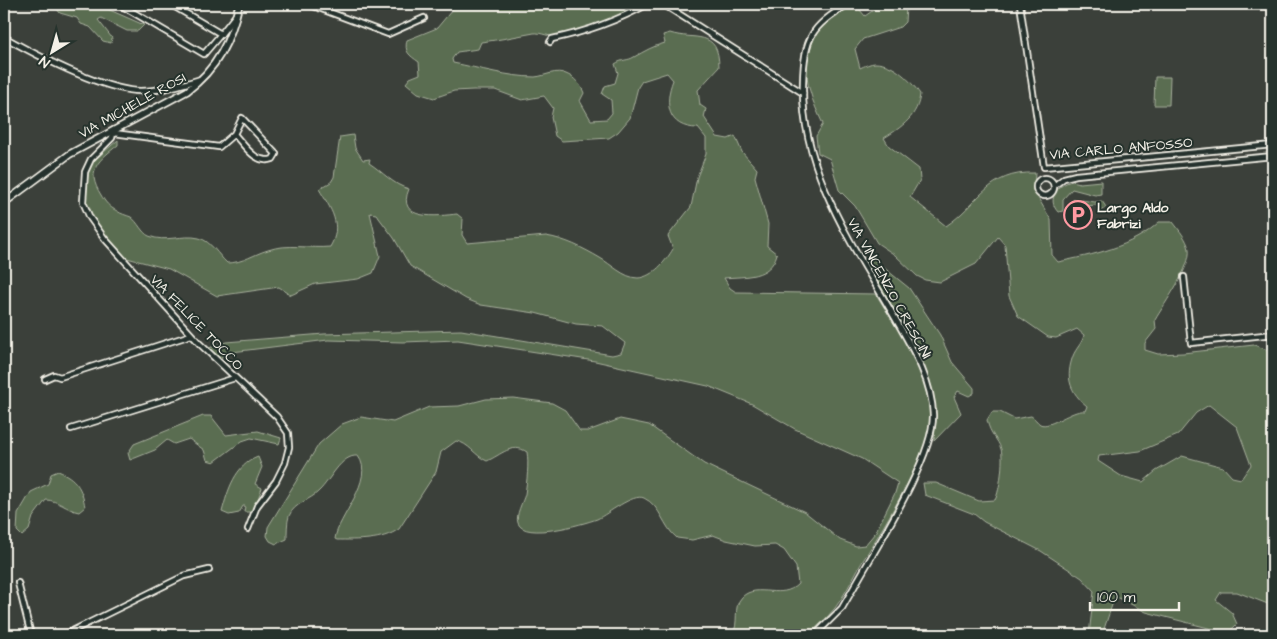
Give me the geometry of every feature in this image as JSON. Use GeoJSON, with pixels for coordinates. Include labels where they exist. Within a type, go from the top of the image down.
{"type":"FeatureCollection","features":[{"type":"Feature","properties":{"kind":"street"},"geometry":{"type":"LineString","coordinates":[[119,4],[204,54],[237,14]]}},
{"type":"Feature","properties":{"kind":"street"},"geometry":{"type":"LineString","coordinates":[[170,4],[221,34]]}},
{"type":"Feature","properties":{"kind":"street","name":"VIA MICHELE ROSI"},"geometry":{"type":"LineString","coordinates":[[4,202],[70,154],[187,91],[204,78],[224,50],[239,4]]}},
{"type":"Feature","properties":{"kind":"street"},"geometry":{"type":"LineString","coordinates":[[308,4],[388,34],[424,18]]}},
{"type":"Feature","properties":{"kind":"street"},"geometry":{"type":"LineString","coordinates":[[550,42],[552,39],[596,28],[626,16],[648,4]]}},
{"type":"Feature","properties":{"kind":"street"},"geometry":{"type":"LineString","coordinates":[[662,4],[803,93]]}},
{"type":"Feature","properties":{"kind":"street","name":"VIA VINCENZO CRESCINI"},"geometry":{"type":"LineString","coordinates":[[815,635],[842,608],[863,572],[920,465],[930,439],[933,417],[928,385],[918,361],[840,222],[810,149],[803,93],[804,63],[811,36],[823,20],[849,4]]}},
{"type":"Feature","properties":{"kind":"street","name":"VIA CARLO ANFOSSO"},"geometry":{"type":"LineString","coordinates":[[1020,4],[1044,167],[1273,145]]}},
{"type":"Feature","properties":{"kind":"street"},"geometry":{"type":"LineString","coordinates":[[4,37],[90,78],[125,89],[138,91],[163,89],[204,78]]}},
{"type":"Feature","properties":{"kind":"street"},"geometry":{"type":"LineString","coordinates":[[114,132],[219,148],[234,134],[242,118],[276,154],[274,159],[266,162],[258,160],[234,134]]}},
{"type":"Feature","properties":{"kind":"street","name":"VIA FELICE TOCCO"},"geometry":{"type":"LineString","coordinates":[[114,132],[112,138],[92,157],[86,166],[83,198],[86,210],[104,239],[191,334],[281,421],[289,439],[288,456],[282,469],[257,506],[248,528]]}},
{"type":"Feature","properties":{"kind":"street"},"geometry":{"type":"LineString","coordinates":[[1220,150],[1221,160]]}},
{"type":"Feature","properties":{"kind":"street"},"geometry":{"type":"LineString","coordinates":[[1045,178],[1036,185],[1039,194],[1044,196],[1050,195],[1054,186],[1064,178],[1076,175],[1273,156]]}},
{"type":"Feature","properties":{"kind":"street"},"geometry":{"type":"LineString","coordinates":[[1044,167],[1045,178]]}},
{"type":"Feature","properties":{"kind":"street"},"geometry":{"type":"LineString","coordinates":[[1045,178],[1050,180],[1054,186]]}},
{"type":"Feature","properties":{"kind":"street"},"geometry":{"type":"LineString","coordinates":[[1184,277],[1191,343],[1273,334]]}},
{"type":"Feature","properties":{"kind":"street"},"geometry":{"type":"LineString","coordinates":[[45,379],[54,376],[60,378],[191,334]]}},
{"type":"Feature","properties":{"kind":"street"},"geometry":{"type":"LineString","coordinates":[[72,429],[235,378]]}},
{"type":"Feature","properties":{"kind":"street"},"geometry":{"type":"LineString","coordinates":[[64,635],[184,576],[209,570]]}},
{"type":"Feature","properties":{"kind":"street"},"geometry":{"type":"LineString","coordinates":[[18,583],[31,635]]}},
{"type":"Feature","properties":{"kind":"green space"},"geometry":{"type":"Polygon","coordinates":[[[53,4],[96,4],[144,25],[138,31],[127,31],[101,18],[98,20],[112,38],[111,43],[103,41],[90,27],[81,24],[77,18],[60,13],[53,4]]]}},
{"type":"Feature","properties":{"kind":"green space"},"geometry":{"type":"Polygon","coordinates":[[[457,4],[503,6],[505,4],[643,4],[592,28],[556,36],[534,33],[481,42],[478,49],[457,52],[452,59],[453,63],[515,76],[535,77],[555,72],[569,75],[583,90],[584,93],[580,101],[591,120],[607,119],[612,113],[611,100],[602,94],[605,86],[615,83],[618,73],[615,64],[665,43],[663,35],[670,33],[704,38],[710,41],[715,46],[719,67],[698,90],[700,105],[706,109],[704,117],[717,137],[728,139],[735,136],[742,152],[757,169],[755,177],[768,224],[767,246],[777,254],[774,262],[763,272],[756,275],[724,278],[730,288],[736,292],[876,294],[912,353],[925,385],[929,401],[930,418],[928,433],[922,452],[901,495],[841,599],[829,615],[808,635],[732,635],[736,626],[737,606],[742,597],[755,591],[785,591],[792,589],[798,584],[796,567],[784,550],[775,545],[755,546],[726,540],[713,535],[692,540],[677,538],[654,506],[644,498],[639,497],[627,501],[597,519],[580,524],[542,531],[531,531],[523,528],[517,520],[525,494],[527,478],[527,452],[522,449],[511,449],[487,461],[465,444],[456,441],[441,452],[436,472],[399,529],[385,536],[361,540],[335,539],[337,530],[354,498],[362,476],[362,465],[358,456],[346,459],[316,494],[291,512],[288,521],[287,539],[276,544],[270,541],[267,536],[268,527],[319,444],[342,424],[361,417],[393,422],[429,407],[459,406],[486,399],[513,398],[552,403],[565,410],[580,431],[588,431],[620,419],[649,425],[704,464],[805,512],[840,540],[856,546],[865,545],[875,533],[895,493],[898,483],[862,459],[795,429],[752,404],[708,386],[595,361],[458,340],[403,342],[328,340],[224,353],[221,358],[214,357],[209,348],[226,342],[324,334],[461,330],[612,355],[621,353],[625,343],[603,326],[576,324],[535,313],[481,305],[466,299],[410,266],[394,238],[376,214],[370,213],[380,256],[373,273],[358,279],[315,284],[291,295],[279,287],[217,296],[169,269],[123,257],[95,226],[85,203],[87,171],[91,163],[118,140],[118,145],[96,166],[94,179],[96,186],[109,206],[131,217],[149,236],[161,239],[199,238],[211,245],[227,263],[238,262],[276,248],[330,247],[334,239],[334,217],[319,189],[331,182],[334,177],[340,137],[353,135],[355,148],[363,160],[370,159],[369,163],[388,178],[398,185],[409,189],[406,200],[408,207],[413,212],[430,216],[457,214],[463,219],[462,235],[467,243],[546,236],[580,247],[628,276],[638,278],[654,272],[673,249],[668,236],[691,207],[697,177],[706,154],[706,138],[698,128],[680,124],[670,113],[669,97],[673,80],[667,73],[642,81],[638,87],[630,118],[618,132],[609,138],[562,141],[555,136],[551,117],[553,108],[544,96],[522,100],[495,90],[454,91],[434,98],[418,93],[406,83],[410,78],[420,74],[419,62],[407,50],[407,40],[437,28],[457,4]]]}},
{"type":"Feature","properties":{"kind":"green space"},"geometry":{"type":"Polygon","coordinates":[[[855,4],[865,16],[882,4],[916,4],[906,7],[905,22],[900,27],[863,39],[855,49],[860,68],[875,63],[889,66],[907,78],[920,94],[916,109],[908,120],[884,138],[889,146],[919,169],[920,180],[910,197],[946,226],[994,183],[1005,177],[1035,173],[1034,191],[1051,220],[1052,255],[1058,262],[1112,249],[1137,238],[1159,222],[1173,222],[1183,235],[1189,249],[1189,256],[1182,275],[1155,320],[1156,329],[1145,343],[1145,350],[1158,354],[1183,353],[1254,345],[1273,352],[1273,606],[1237,592],[1221,592],[1216,600],[1232,613],[1237,624],[1228,633],[1146,612],[1115,596],[1102,635],[1089,635],[1094,591],[1082,578],[1041,551],[984,522],[974,514],[925,495],[923,483],[936,483],[979,501],[995,500],[1000,483],[1002,460],[1001,449],[987,420],[992,412],[1000,412],[1014,419],[1031,416],[1044,425],[1074,413],[1085,411],[1087,406],[1073,390],[1069,378],[1073,356],[1084,335],[1077,329],[1056,338],[1048,337],[1018,316],[1009,296],[1005,245],[998,237],[976,264],[940,282],[925,280],[917,276],[895,255],[877,243],[855,206],[839,190],[830,159],[818,153],[816,136],[823,124],[810,91],[807,63],[812,43],[822,25],[834,14],[855,4]],[[1209,405],[1196,413],[1178,435],[1140,451],[1099,456],[1098,461],[1121,476],[1143,482],[1156,471],[1182,456],[1223,467],[1232,477],[1241,479],[1251,465],[1237,427],[1209,405]]]}},
{"type":"Feature","properties":{"kind":"green space"},"geometry":{"type":"Polygon","coordinates":[[[1155,77],[1170,77],[1169,105],[1154,105],[1155,77]]]}},
{"type":"Feature","properties":{"kind":"green space","name":"Largo Aldo Fabrizi"},"geometry":{"type":"Polygon","coordinates":[[[1072,181],[1080,183],[1101,181],[1101,194],[1095,195],[1072,189],[1063,199],[1063,211],[1058,212],[1053,202],[1053,197],[1062,185],[1072,181]]]}},
{"type":"Feature","properties":{"kind":"green space","name":"Largo Aldo Fabrizi"},"geometry":{"type":"Polygon","coordinates":[[[1074,199],[1102,201],[1106,207],[1101,211],[1096,205],[1075,207],[1071,211],[1069,204],[1074,199]]]}},
{"type":"Feature","properties":{"kind":"green space"},"geometry":{"type":"Polygon","coordinates":[[[872,258],[909,288],[940,335],[952,362],[974,388],[974,393],[969,396],[958,391],[954,397],[961,413],[934,441],[936,415],[928,377],[866,264],[865,260],[872,258]]]}},
{"type":"Feature","properties":{"kind":"green space"},"geometry":{"type":"Polygon","coordinates":[[[203,416],[211,416],[226,435],[258,431],[281,438],[279,444],[251,438],[242,441],[214,462],[207,460],[204,450],[189,439],[174,444],[167,440],[155,450],[130,460],[128,453],[134,444],[203,416]]]}},
{"type":"Feature","properties":{"kind":"green space"},"geometry":{"type":"Polygon","coordinates":[[[258,457],[262,467],[255,484],[262,488],[255,507],[250,512],[244,512],[245,506],[243,506],[239,513],[229,515],[222,512],[230,487],[238,472],[250,461],[258,457]]]}},
{"type":"Feature","properties":{"kind":"green space"},"geometry":{"type":"Polygon","coordinates":[[[58,471],[74,480],[77,484],[85,507],[79,512],[46,500],[33,517],[29,530],[22,536],[17,531],[18,514],[31,492],[48,484],[51,474],[58,471]]]}},
{"type":"Feature","properties":{"kind":"place","name":"Largo Aldo Fabrizi"},"geometry":{"type":"Point","coordinates":[1078,215]}}]}
